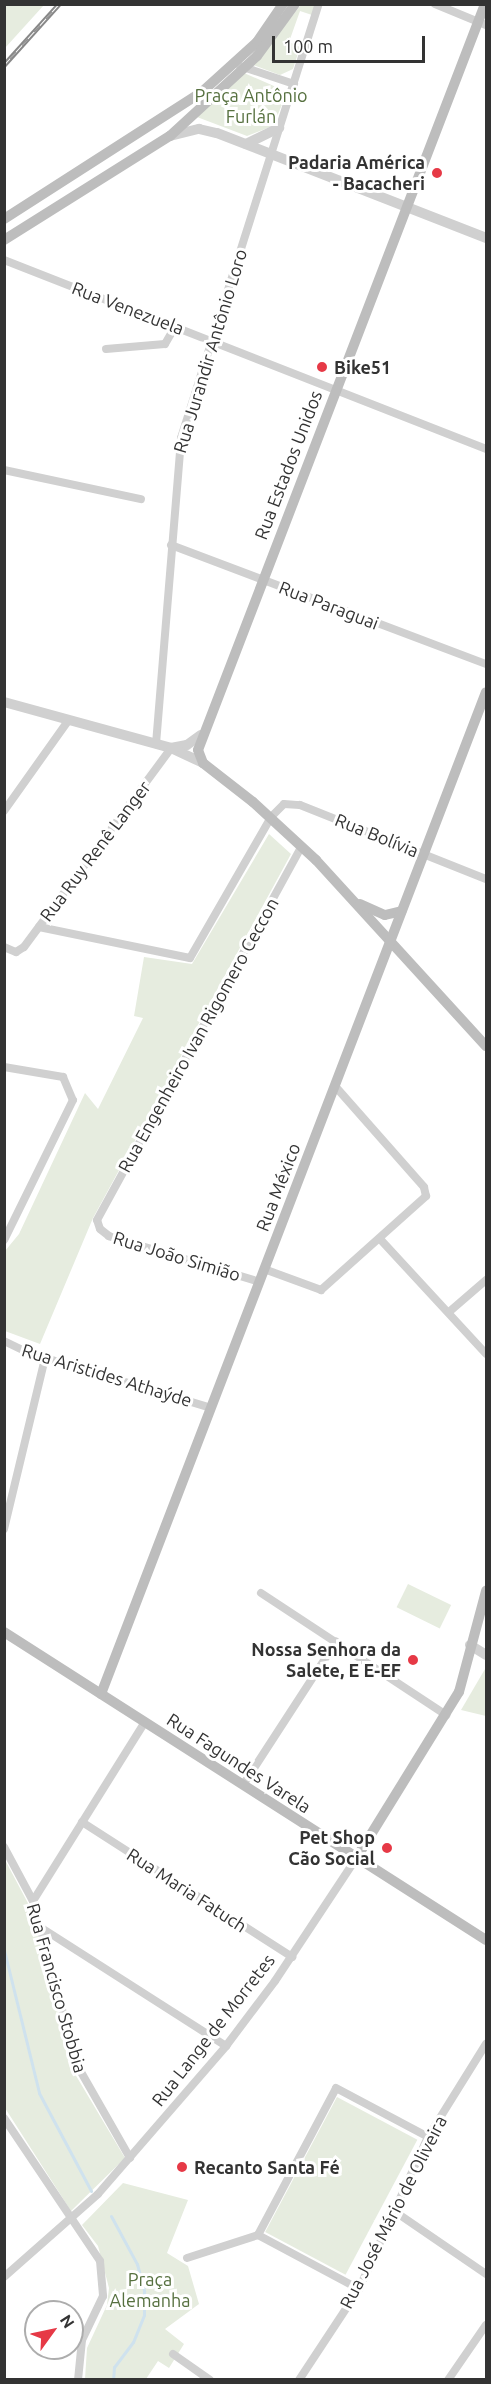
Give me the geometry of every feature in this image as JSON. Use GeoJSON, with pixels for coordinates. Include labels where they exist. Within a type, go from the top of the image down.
{"type":"FeatureCollection","features":[{"type":"Feature","properties":{"kind":"main road"},"geometry":{"type":"LineString","coordinates":[[4,219],[240,66],[283,4]]}},
{"type":"Feature","properties":{"kind":"main road"},"geometry":{"type":"LineString","coordinates":[[4,240],[170,136],[240,66],[295,4]]}},
{"type":"Feature","properties":{"kind":"main road","name":"Rua Estados Unidos"},"geometry":{"type":"LineString","coordinates":[[203,763],[198,750],[201,735],[406,207],[483,23],[485,4]]}},
{"type":"Feature","properties":{"kind":"main road","name":"Rua México"},"geometry":{"type":"LineString","coordinates":[[102,1694],[486,692]]}},
{"type":"Feature","properties":{"kind":"main road"},"geometry":{"type":"LineString","coordinates":[[203,763],[271,817],[302,846],[486,1046]]}},
{"type":"Feature","properties":{"kind":"main road"},"geometry":{"type":"LineString","coordinates":[[354,902],[380,914],[402,911]]}},
{"type":"Feature","properties":{"kind":"main road","name":"Rua Lange de Morretes"},"geometry":{"type":"LineString","coordinates":[[357,1857],[446,1715],[462,1683],[486,1591]]}},
{"type":"Feature","properties":{"kind":"main road","name":"Rua Fagundes Varela"},"geometry":{"type":"LineString","coordinates":[[4,1632],[486,1940]]}},
{"type":"Feature","properties":{"kind":"street","name":"Rua Jurandir Antônio Loro"},"geometry":{"type":"LineString","coordinates":[[156,744],[181,438],[319,4]]}},
{"type":"Feature","properties":{"kind":"street"},"geometry":{"type":"LineString","coordinates":[[435,4],[483,23]]}},
{"type":"Feature","properties":{"kind":"street"},"geometry":{"type":"LineString","coordinates":[[240,66],[294,84]]}},
{"type":"Feature","properties":{"kind":"street"},"geometry":{"type":"LineString","coordinates":[[246,144],[279,128]]}},
{"type":"Feature","properties":{"kind":"street"},"geometry":{"type":"LineString","coordinates":[[170,136],[199,129],[246,144],[486,238]]}},
{"type":"Feature","properties":{"kind":"street","name":"Rua Venezuela"},"geometry":{"type":"LineString","coordinates":[[4,260],[486,449]]}},
{"type":"Feature","properties":{"kind":"street"},"geometry":{"type":"LineString","coordinates":[[106,349],[165,344],[175,327]]}},
{"type":"Feature","properties":{"kind":"street"},"geometry":{"type":"LineString","coordinates":[[4,470],[141,500]]}},
{"type":"Feature","properties":{"kind":"street","name":"Rua Paraguai"},"geometry":{"type":"LineString","coordinates":[[171,545],[486,664]]}},
{"type":"Feature","properties":{"kind":"street"},"geometry":{"type":"LineString","coordinates":[[4,702],[171,748],[203,763]]}},
{"type":"Feature","properties":{"kind":"street"},"geometry":{"type":"LineString","coordinates":[[4,810],[68,721]]}},
{"type":"Feature","properties":{"kind":"street"},"geometry":{"type":"LineString","coordinates":[[171,748],[188,745],[201,735]]}},
{"type":"Feature","properties":{"kind":"street","name":"Rua Ruy Renê Langer"},"geometry":{"type":"LineString","coordinates":[[4,947],[16,952],[39,927],[171,748]]}},
{"type":"Feature","properties":{"kind":"street","name":"Rua Bolívia"},"geometry":{"type":"LineString","coordinates":[[271,817],[284,804],[300,805],[486,879]]}},
{"type":"Feature","properties":{"kind":"street"},"geometry":{"type":"LineString","coordinates":[[39,927],[190,958],[271,817]]}},
{"type":"Feature","properties":{"kind":"street","name":"Rua Engenheiro Ivan Rigomero Ceccon"},"geometry":{"type":"LineString","coordinates":[[98,1225],[99,1215],[302,846]]}},
{"type":"Feature","properties":{"kind":"street"},"geometry":{"type":"LineString","coordinates":[[4,1067],[63,1077],[73,1100],[4,1240]]}},
{"type":"Feature","properties":{"kind":"street"},"geometry":{"type":"LineString","coordinates":[[264,1269],[321,1290],[424,1200],[426,1191],[335,1086]]}},
{"type":"Feature","properties":{"kind":"street","name":"Rua João Simião"},"geometry":{"type":"LineString","coordinates":[[98,1225],[110,1236],[260,1282]]}},
{"type":"Feature","properties":{"kind":"street"},"geometry":{"type":"LineString","coordinates":[[380,1239],[486,1354]]}},
{"type":"Feature","properties":{"kind":"street"},"geometry":{"type":"LineString","coordinates":[[449,1312],[486,1280]]}},
{"type":"Feature","properties":{"kind":"street","name":"Rua Aristides Athaýde"},"geometry":{"type":"LineString","coordinates":[[4,1341],[45,1358],[211,1408]]}},
{"type":"Feature","properties":{"kind":"street"},"geometry":{"type":"LineString","coordinates":[[4,1529],[45,1358]]}},
{"type":"Feature","properties":{"kind":"street"},"geometry":{"type":"LineString","coordinates":[[261,1593],[446,1715]]}},
{"type":"Feature","properties":{"kind":"street"},"geometry":{"type":"LineString","coordinates":[[243,1785],[336,1642]]}},
{"type":"Feature","properties":{"kind":"street"},"geometry":{"type":"LineString","coordinates":[[470,1646],[486,1655]]}},
{"type":"Feature","properties":{"kind":"street"},"geometry":{"type":"LineString","coordinates":[[33,1901],[145,1722]]}},
{"type":"Feature","properties":{"kind":"street","name":"Rua Maria Fatuch"},"geometry":{"type":"LineString","coordinates":[[82,1822],[292,1957]]}},
{"type":"Feature","properties":{"kind":"street","name":"Rua Francisco Stobbia"},"geometry":{"type":"LineString","coordinates":[[4,1847],[33,1901],[77,2065],[130,2158]]}},
{"type":"Feature","properties":{"kind":"street","name":"Rua Lange de Morretes"},"geometry":{"type":"LineString","coordinates":[[4,2277],[72,2220],[130,2158],[226,2046],[292,1957],[357,1857]]}},
{"type":"Feature","properties":{"kind":"street"},"geometry":{"type":"LineString","coordinates":[[40,1927],[226,2046]]}},
{"type":"Feature","properties":{"kind":"street","name":"Rua José Mário de Oliveira"},"geometry":{"type":"LineString","coordinates":[[298,2379],[359,2289],[428,2137],[486,2044]]}},
{"type":"Feature","properties":{"kind":"street"},"geometry":{"type":"LineString","coordinates":[[188,2258],[258,2235],[336,2088],[428,2137]]}},
{"type":"Feature","properties":{"kind":"street"},"geometry":{"type":"LineString","coordinates":[[4,2118],[96,2253],[104,2283],[100,2305],[80,2350],[78,2379]]}},
{"type":"Feature","properties":{"kind":"street"},"geometry":{"type":"LineString","coordinates":[[394,2211],[486,2274]]}},
{"type":"Feature","properties":{"kind":"street"},"geometry":{"type":"LineString","coordinates":[[258,2235],[359,2289]]}},
{"type":"Feature","properties":{"kind":"street"},"geometry":{"type":"LineString","coordinates":[[448,2379],[486,2325]]}},
{"type":"Feature","properties":{"kind":"street"},"geometry":{"type":"LineString","coordinates":[[173,2354],[210,2379]]}},
{"type":"Feature","properties":{"kind":"green space"},"geometry":{"type":"Polygon","coordinates":[[[4,5],[44,5],[5,48],[4,5]]]}},
{"type":"Feature","properties":{"kind":"green space"},"geometry":{"type":"Polygon","coordinates":[[[301,5],[315,5],[312,15],[300,11],[289,42],[300,47],[293,69],[280,75],[253,65],[301,5]]]}},
{"type":"Feature","properties":{"kind":"green space","name":"Praça Antônio Furlán"},"geometry":{"type":"Polygon","coordinates":[[[244,73],[283,90],[286,95],[273,126],[247,136],[197,117],[244,73]]]}},
{"type":"Feature","properties":{"kind":"green space"},"geometry":{"type":"Polygon","coordinates":[[[269,834],[291,854],[93,1218],[40,1344],[5,1331],[5,1251],[19,1234],[85,1093],[98,1109],[143,1018],[134,1016],[144,957],[192,964],[269,834]]]}},
{"type":"Feature","properties":{"kind":"green space"},"geometry":{"type":"Polygon","coordinates":[[[408,1584],[451,1605],[440,1628],[397,1607],[408,1584]]]}},
{"type":"Feature","properties":{"kind":"green space"},"geometry":{"type":"Polygon","coordinates":[[[485,1669],[486,1716],[461,1710],[485,1669]]]}},
{"type":"Feature","properties":{"kind":"green space"},"geometry":{"type":"Polygon","coordinates":[[[4,1858],[30,1907],[75,2074],[125,2158],[71,2211],[5,2108],[4,1858]]]}},
{"type":"Feature","properties":{"kind":"green space"},"geometry":{"type":"Polygon","coordinates":[[[337,2097],[417,2140],[346,2275],[265,2232],[337,2097]]]}},
{"type":"Feature","properties":{"kind":"green space","name":"Praça Alemanha"},"geometry":{"type":"Polygon","coordinates":[[[123,2183],[188,2200],[167,2253],[188,2266],[199,2304],[165,2329],[184,2344],[169,2368],[158,2361],[146,2379],[85,2379],[87,2348],[107,2305],[109,2288],[98,2246],[82,2225],[123,2183]]]}},
{"type":"Feature","properties":{"kind":"waterway"},"geometry":{"type":"LineString","coordinates":[[4,1950],[39,2093],[91,2191]]}},
{"type":"Feature","properties":{"kind":"waterway"},"geometry":{"type":"LineString","coordinates":[[111,2216],[137,2264],[144,2291],[144,2315],[133,2342],[114,2367],[113,2380]]}},
{"type":"Feature","properties":{"kind":"railway"},"geometry":{"type":"LineString","coordinates":[[4,65],[59,4]]}},
{"type":"Feature","properties":{"kind":"place","name":"Padaria América - Bacacheri"},"geometry":{"type":"Point","coordinates":[437,173]}},
{"type":"Feature","properties":{"kind":"place","name":"Bike51"},"geometry":{"type":"Point","coordinates":[322,367]}},
{"type":"Feature","properties":{"kind":"place","name":"Nossa Senhora da Salete, E E-EF"},"geometry":{"type":"Point","coordinates":[413,1660]}},
{"type":"Feature","properties":{"kind":"place","name":"Pet Shop Cão Social"},"geometry":{"type":"Point","coordinates":[387,1848]}},
{"type":"Feature","properties":{"kind":"place","name":"Recanto Santa Fé"},"geometry":{"type":"Point","coordinates":[182,2167]}}]}
